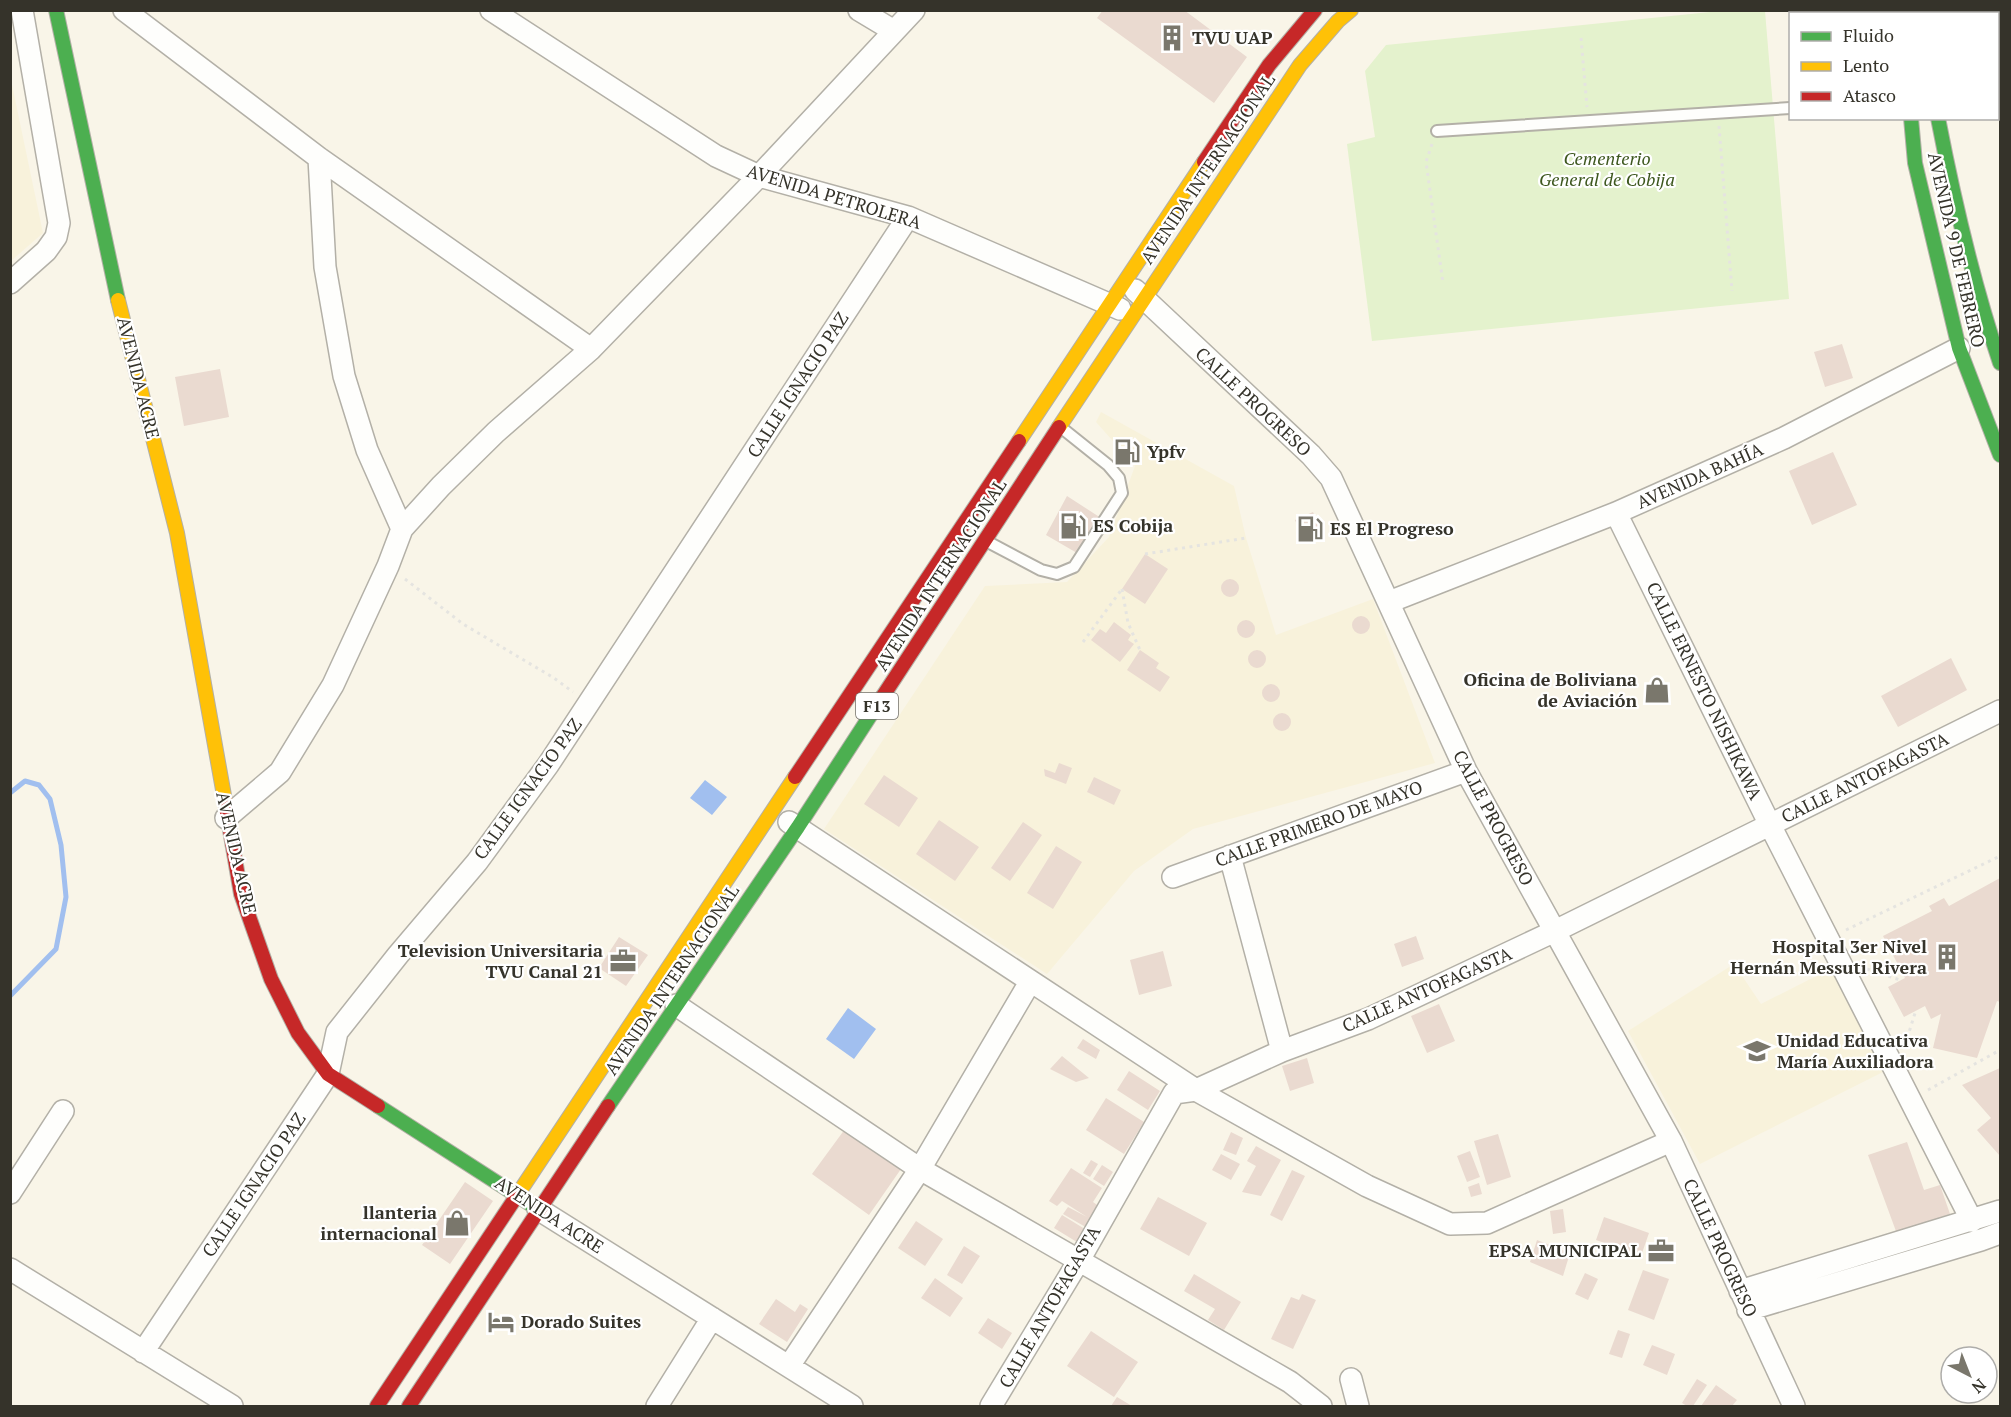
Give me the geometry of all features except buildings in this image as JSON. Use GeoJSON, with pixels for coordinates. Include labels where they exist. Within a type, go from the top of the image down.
{"type":"FeatureCollection","features":[{"type":"Feature","properties":{"kind":"main road","name":"AVENIDA ACRE"},"geometry":{"type":"LineString","coordinates":[[56,10],[112,278],[177,533],[241,894],[271,979],[298,1033],[328,1074],[538,1209]]}},
{"type":"Feature","properties":{"kind":"main road","name":"AVENIDA INTERNACIONAL"},"geometry":{"type":"LineString","coordinates":[[377,1407],[1269,65],[1315,10]]}},
{"type":"Feature","properties":{"kind":"main road","name":"AVENIDA INTERNACIONAL"},"geometry":{"type":"LineString","coordinates":[[409,1407],[538,1209],[798,827],[1137,306],[1300,64],[1338,21],[1351,10]]}},
{"type":"Feature","properties":{"kind":"main road","name":"AVENIDA 9 DE FEBRERO"},"geometry":{"type":"LineString","coordinates":[[1911,120],[1915,163],[1941,277],[1979,338],[2001,363]]}},
{"type":"Feature","properties":{"kind":"main road","name":"AVENIDA 9 DE FEBRERO"},"geometry":{"type":"LineString","coordinates":[[1938,120],[2001,455]]}},
{"type":"Feature","properties":{"kind":"street"},"geometry":{"type":"LineString","coordinates":[[10,283],[46,251],[56,237],[59,223],[22,10]]}},
{"type":"Feature","properties":{"kind":"street"},"geometry":{"type":"LineString","coordinates":[[124,10],[319,158],[591,349]]}},
{"type":"Feature","properties":{"kind":"street","name":"AVENIDA PETROLERA"},"geometry":{"type":"LineString","coordinates":[[491,10],[716,156],[759,176],[908,217],[1111,304],[1137,306]]}},
{"type":"Feature","properties":{"kind":"street"},"geometry":{"type":"LineString","coordinates":[[859,10],[894,31]]}},
{"type":"Feature","properties":{"kind":"street"},"geometry":{"type":"LineString","coordinates":[[226,818],[280,772],[333,685],[388,566],[402,529],[441,486],[496,432],[591,349],[759,176],[914,10]]}},
{"type":"Feature","properties":{"kind":"street"},"geometry":{"type":"LineString","coordinates":[[319,158],[324,267],[344,376],[367,450],[402,529]]}},
{"type":"Feature","properties":{"kind":"street","name":"CALLE IGNACIO PAZ"},"geometry":{"type":"LineString","coordinates":[[143,1352],[328,1074],[338,1032],[398,955],[477,861],[548,765],[908,217]]}},
{"type":"Feature","properties":{"kind":"street","name":"CALLE PROGRESO"},"geometry":{"type":"LineString","coordinates":[[1126,282],[1137,306],[1311,455],[1331,478],[1466,771],[1671,1141],[1794,1407]]}},
{"type":"Feature","properties":{"kind":"street","name":"AVENIDA BAHÍA"},"geometry":{"type":"LineString","coordinates":[[1389,602],[1616,513],[1785,438],[1979,338]]}},
{"type":"Feature","properties":{"kind":"street","name":"CALLE ERNESTO NISHIKAWA"},"geometry":{"type":"LineString","coordinates":[[1616,513],[1770,825],[1972,1221]]}},
{"type":"Feature","properties":{"kind":"street","name":"CALLE ANTOFAGASTA"},"geometry":{"type":"LineString","coordinates":[[992,1407],[1174,1093],[1196,1090],[1282,1051],[1368,1019],[1555,931],[2001,711]]}},
{"type":"Feature","properties":{"kind":"street","name":"CALLE PRIMERO DE MAYO"},"geometry":{"type":"LineString","coordinates":[[1173,877],[1466,771]]}},
{"type":"Feature","properties":{"kind":"street"},"geometry":{"type":"LineString","coordinates":[[773,813],[798,827],[1196,1090],[1367,1186],[1450,1224],[1487,1223],[1671,1141]]}},
{"type":"Feature","properties":{"kind":"street"},"geometry":{"type":"LineString","coordinates":[[1230,856],[1282,1051]]}},
{"type":"Feature","properties":{"kind":"street"},"geometry":{"type":"LineString","coordinates":[[789,1366],[920,1170],[1030,982]]}},
{"type":"Feature","properties":{"kind":"street"},"geometry":{"type":"LineString","coordinates":[[676,1005],[920,1170],[1290,1382],[1321,1407]]}},
{"type":"Feature","properties":{"kind":"street"},"geometry":{"type":"LineString","coordinates":[[10,1193],[63,1111]]}},
{"type":"Feature","properties":{"kind":"street","name":"AVENIDA ACRE"},"geometry":{"type":"LineString","coordinates":[[538,1209],[852,1407]]}},
{"type":"Feature","properties":{"kind":"street"},"geometry":{"type":"LineString","coordinates":[[1744,1300],[2001,1211]]}},
{"type":"Feature","properties":{"kind":"street"},"geometry":{"type":"LineString","coordinates":[[1744,1300],[2001,1233]]}},
{"type":"Feature","properties":{"kind":"street"},"geometry":{"type":"LineString","coordinates":[[10,1269],[232,1407]]}},
{"type":"Feature","properties":{"kind":"street"},"geometry":{"type":"LineString","coordinates":[[657,1407],[712,1318]]}},
{"type":"Feature","properties":{"kind":"street"},"geometry":{"type":"LineString","coordinates":[[1351,1379],[1358,1407]]}},
{"type":"Feature","properties":{"kind":"lane"},"geometry":{"type":"LineString","coordinates":[[1437,130],[1789,108]]}},
{"type":"Feature","properties":{"kind":"lane"},"geometry":{"type":"LineString","coordinates":[[985,541],[1041,570],[1057,574],[1074,567],[1122,493],[1119,478],[1108,465],[1059,426]]}},
{"type":"Feature","properties":{"kind":"path"},"geometry":{"type":"LineString","coordinates":[[1581,38],[1588,121]]}},
{"type":"Feature","properties":{"kind":"path"},"geometry":{"type":"LineString","coordinates":[[1718,112],[1732,291]]}},
{"type":"Feature","properties":{"kind":"path"},"geometry":{"type":"LineString","coordinates":[[1437,130],[1426,162],[1443,283]]}},
{"type":"Feature","properties":{"kind":"path"},"geometry":{"type":"LineString","coordinates":[[1145,554],[1246,538]]}},
{"type":"Feature","properties":{"kind":"path"},"geometry":{"type":"LineString","coordinates":[[388,566],[463,624],[554,678],[589,704]]}},
{"type":"Feature","properties":{"kind":"path"},"geometry":{"type":"LineString","coordinates":[[1083,642],[1122,589],[1128,623],[1140,650]]}},
{"type":"Feature","properties":{"kind":"path"},"geometry":{"type":"LineString","coordinates":[[1828,938],[2001,856]]}},
{"type":"Feature","properties":{"kind":"path"},"geometry":{"type":"LineString","coordinates":[[1839,960],[1900,980]]}},
{"type":"Feature","properties":{"kind":"path"},"geometry":{"type":"LineString","coordinates":[[1896,1072],[1916,1010]]}},
{"type":"Feature","properties":{"kind":"path"},"geometry":{"type":"LineString","coordinates":[[1910,1100],[2001,1050]]}},
{"type":"Feature","properties":{"kind":"shaded area"},"geometry":{"type":"Polygon","coordinates":[[[11,80],[43,233],[10,261],[11,80]]]}},
{"type":"Feature","properties":{"kind":"shaded area"},"geometry":{"type":"Polygon","coordinates":[[[1101,412],[1234,486],[1246,538],[1276,635],[1373,599],[1435,763],[1193,829],[1134,871],[1047,974],[824,829],[985,586],[1067,582],[1109,537],[1135,466],[1096,422],[1101,412]]]}},
{"type":"Feature","properties":{"kind":"shaded area","name":"Unidad Educativa María Auxiliadora"},"geometry":{"type":"Polygon","coordinates":[[[1734,964],[1761,1004],[1832,968],[1885,1071],[1700,1164],[1628,1031],[1734,964]]]}},
{"type":"Feature","properties":{"kind":"green space","name":"Cementerio General de Cobija"},"geometry":{"type":"Polygon","coordinates":[[[1720,11],[1765,11],[1789,299],[1372,341],[1347,144],[1375,137],[1365,71],[1386,45],[1720,11]]]}},
{"type":"Feature","properties":{"kind":"water"},"geometry":{"type":"Polygon","coordinates":[[[705,780],[727,797],[712,815],[690,798],[705,780]]]}},
{"type":"Feature","properties":{"kind":"water"},"geometry":{"type":"Polygon","coordinates":[[[848,1008],[876,1029],[854,1059],[826,1039],[848,1008]]]}},
{"type":"Feature","properties":{"kind":"waterway"},"geometry":{"type":"LineString","coordinates":[[10,793],[25,781],[39,785],[50,799],[61,845],[66,897],[56,949],[10,996]]}},
{"type":"Feature","properties":{"kind":"traffic: fast"},"geometry":{"type":"LineString","coordinates":[[56,10],[118,300]]}},
{"type":"Feature","properties":{"kind":"traffic: fast"},"geometry":{"type":"LineString","coordinates":[[1911,120],[1915,163],[1959,348],[2000,455]]}},
{"type":"Feature","properties":{"kind":"traffic: fast"},"geometry":{"type":"LineString","coordinates":[[1938,120],[1965,242],[2000,363]]}},
{"type":"Feature","properties":{"kind":"traffic: fast"},"geometry":{"type":"LineString","coordinates":[[608,1106],[798,827],[883,696]]}},
{"type":"Feature","properties":{"kind":"traffic: fast"},"geometry":{"type":"LineString","coordinates":[[378,1106],[538,1209]]}},
{"type":"Feature","properties":{"kind":"traffic: slow"},"geometry":{"type":"LineString","coordinates":[[1059,427],[1300,65],[1338,21],[1351,10]]}},
{"type":"Feature","properties":{"kind":"traffic: slow"},"geometry":{"type":"LineString","coordinates":[[1019,441],[1204,162]]}},
{"type":"Feature","properties":{"kind":"traffic: slow"},"geometry":{"type":"LineString","coordinates":[[118,300],[177,533],[225,801]]}},
{"type":"Feature","properties":{"kind":"traffic: slow"},"geometry":{"type":"LineString","coordinates":[[518,1194],[795,777]]}},
{"type":"Feature","properties":{"kind":"traffic: jam"},"geometry":{"type":"LineString","coordinates":[[1204,162],[1269,65],[1315,10]]}},
{"type":"Feature","properties":{"kind":"traffic: jam"},"geometry":{"type":"LineString","coordinates":[[883,696],[1059,427]]}},
{"type":"Feature","properties":{"kind":"traffic: jam"},"geometry":{"type":"LineString","coordinates":[[795,777],[1019,441]]}},
{"type":"Feature","properties":{"kind":"traffic: jam"},"geometry":{"type":"LineString","coordinates":[[225,801],[241,894],[271,979],[298,1033],[328,1074],[378,1106]]}},
{"type":"Feature","properties":{"kind":"traffic: jam"},"geometry":{"type":"LineString","coordinates":[[409,1406],[608,1106]]}},
{"type":"Feature","properties":{"kind":"traffic: jam"},"geometry":{"type":"LineString","coordinates":[[377,1406],[518,1194]]}},
{"type":"Feature","properties":{"kind":"place","name":"TVU UAP"},"geometry":{"type":"Point","coordinates":[1172,38]}},
{"type":"Feature","properties":{"kind":"place","name":"Ypfv"},"geometry":{"type":"Point","coordinates":[1127,452]}},
{"type":"Feature","properties":{"kind":"place","name":"ES Cobija"},"geometry":{"type":"Point","coordinates":[1073,526]}},
{"type":"Feature","properties":{"kind":"place","name":"ES El Progreso"},"geometry":{"type":"Point","coordinates":[1310,529]}},
{"type":"Feature","properties":{"kind":"place","name":"Oficina de Boliviana de Aviación"},"geometry":{"type":"Point","coordinates":[1657,690]}},
{"type":"Feature","properties":{"kind":"place","name":"Hospital 3er Nivel Hernán Messuti Rivera"},"geometry":{"type":"Point","coordinates":[1947,957]}},
{"type":"Feature","properties":{"kind":"place","name":"Television Universitaria TVU Canal 21"},"geometry":{"type":"Point","coordinates":[623,961]}},
{"type":"Feature","properties":{"kind":"place","name":"Unidad Educativa María Auxiliadora"},"geometry":{"type":"Point","coordinates":[1757,1051]}},
{"type":"Feature","properties":{"kind":"place","name":"llanteria internacional"},"geometry":{"type":"Point","coordinates":[457,1223]}},
{"type":"Feature","properties":{"kind":"place","name":"EPSA MUNICIPAL"},"geometry":{"type":"Point","coordinates":[1661,1251]}},
{"type":"Feature","properties":{"kind":"place","name":"Dorado Suites"},"geometry":{"type":"Point","coordinates":[501,1322]}}]}
